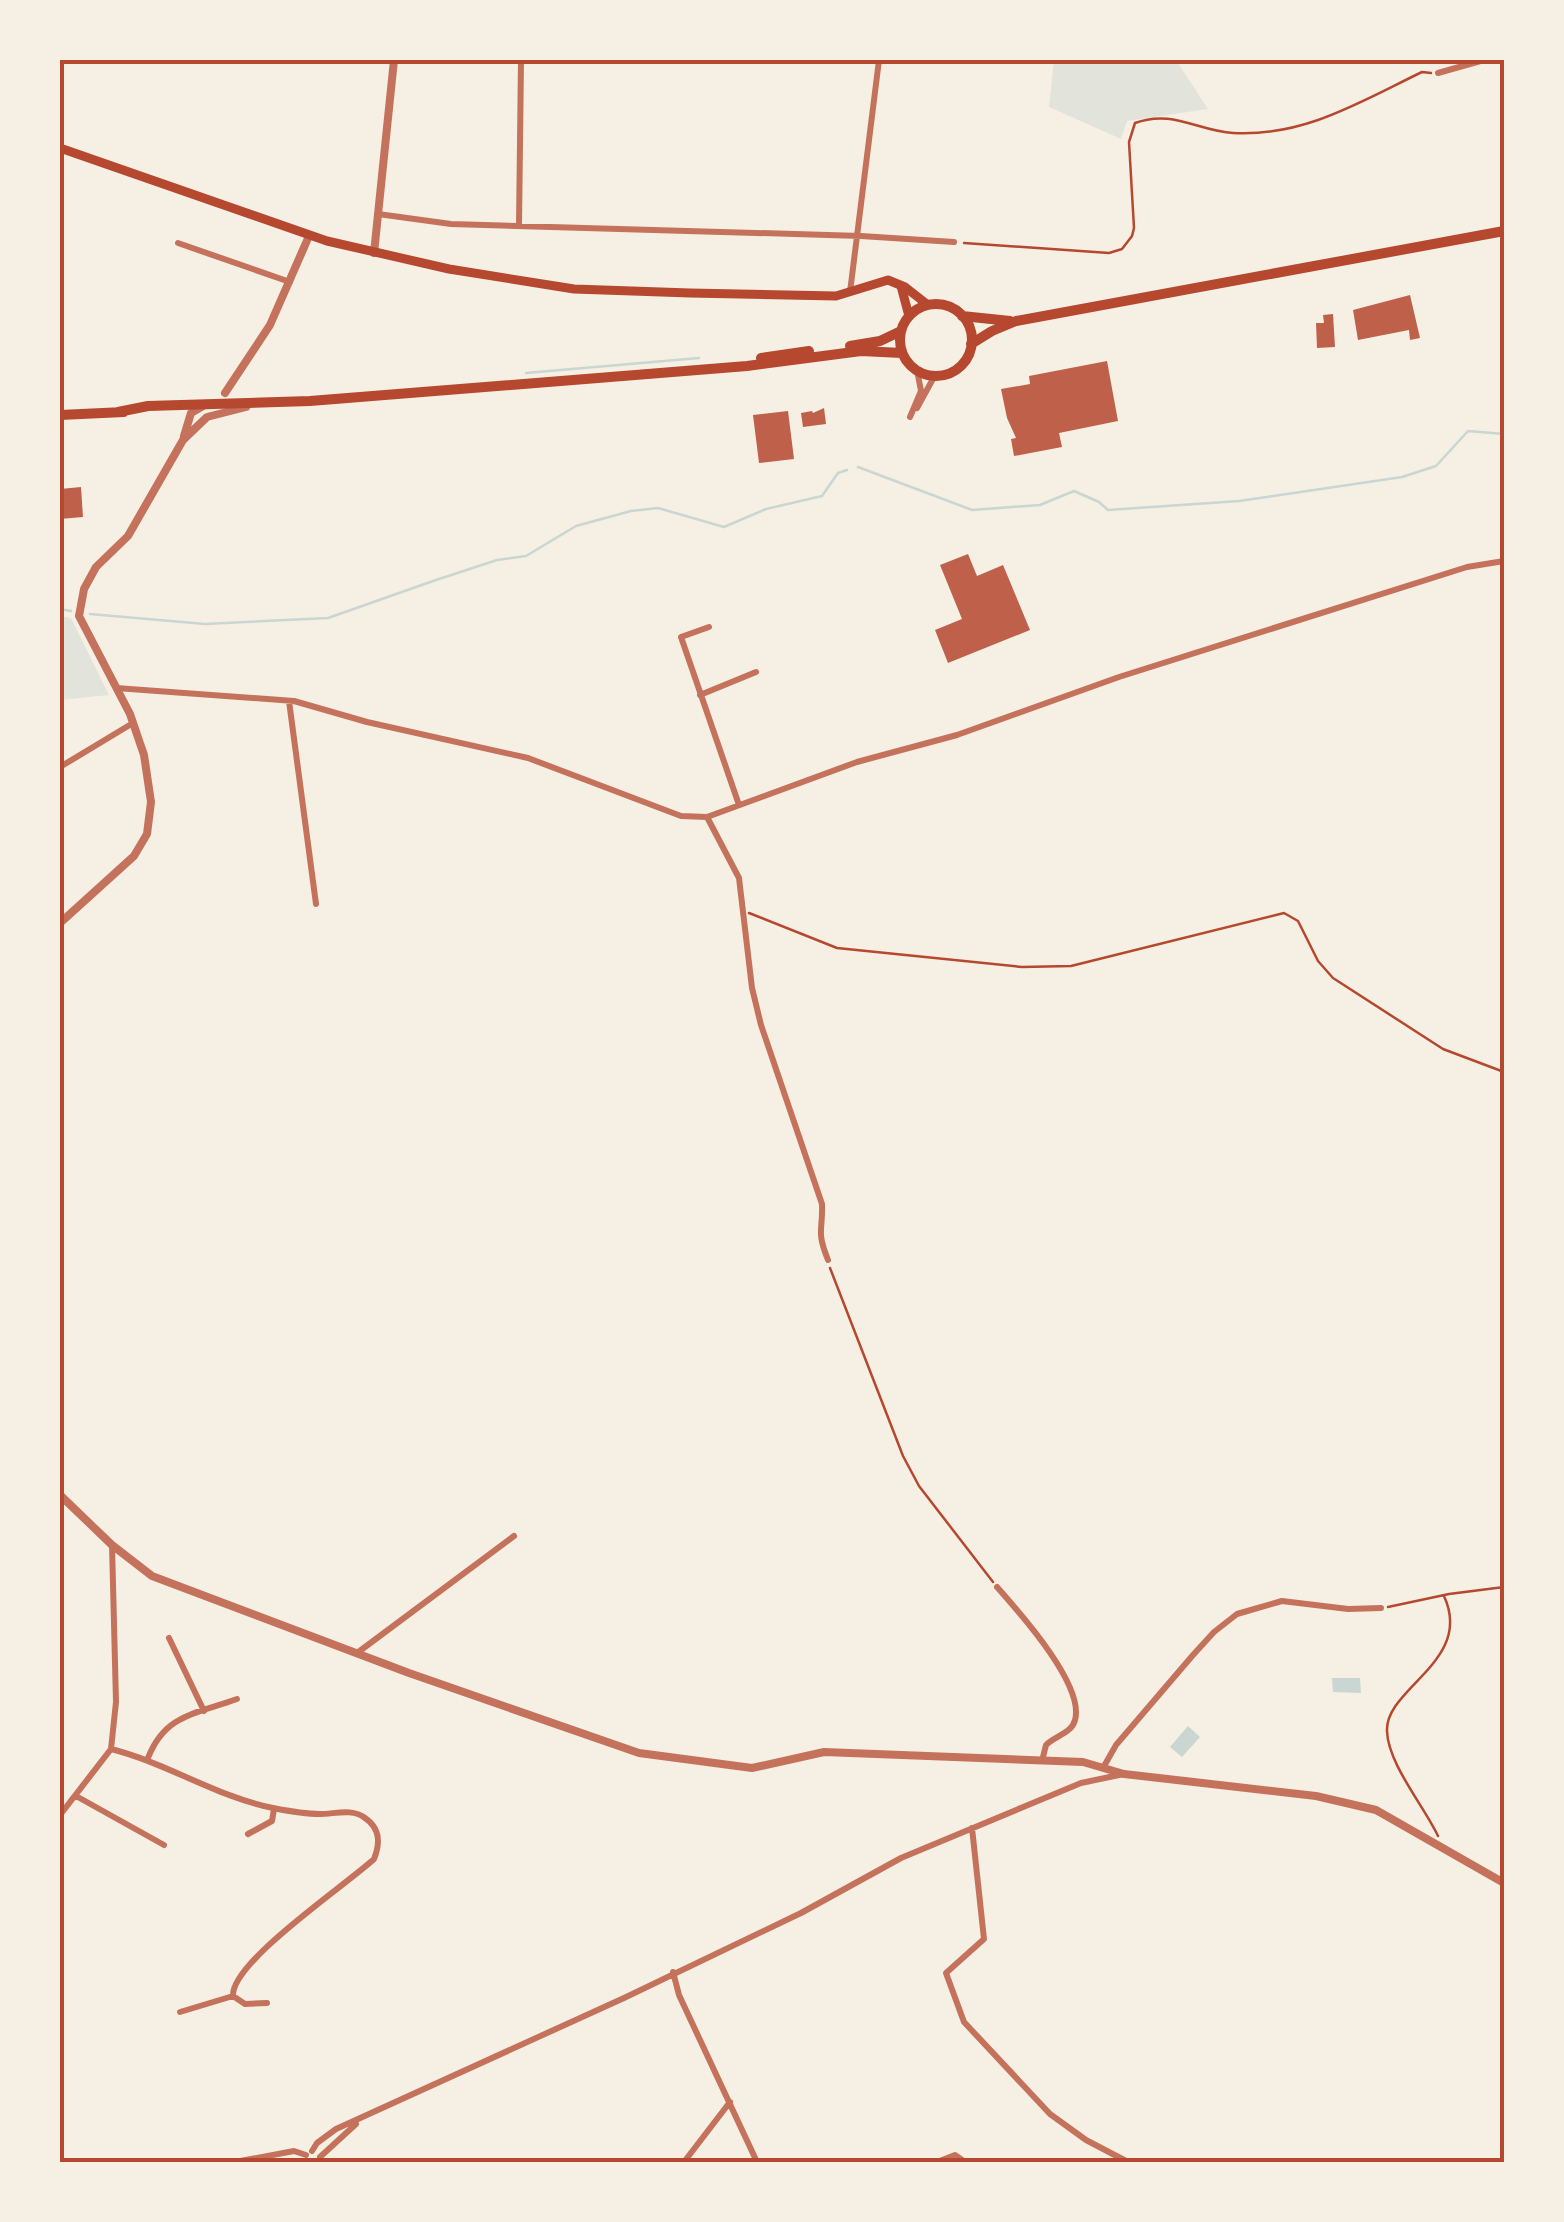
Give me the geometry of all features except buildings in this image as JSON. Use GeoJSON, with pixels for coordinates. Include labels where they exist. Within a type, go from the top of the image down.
{"type":"FeatureCollection","features":[{"type":"Feature","properties":{"kind":"main road"},"geometry":{"type":"LineString","coordinates":[[60,148],[310,236],[374,253],[574,289],[804,296],[850,293],[882,280],[900,284],[928,305]]}},
{"type":"Feature","properties":{"kind":"main road"},"geometry":{"type":"LineString","coordinates":[[972,344],[1016,321],[1504,231]]}},
{"type":"Feature","properties":{"kind":"main road"},"geometry":{"type":"LineString","coordinates":[[900,284],[909,316]]}},
{"type":"Feature","properties":{"kind":"main road"},"geometry":{"type":"LineString","coordinates":[[928,305],[948,306],[962,316],[972,344],[955,371],[934,377],[917,370],[902,353],[900,331],[909,316],[928,305]]}},
{"type":"Feature","properties":{"kind":"main road"},"geometry":{"type":"LineString","coordinates":[[962,316],[1016,321]]}},
{"type":"Feature","properties":{"kind":"main road"},"geometry":{"type":"LineString","coordinates":[[701,368],[861,345],[900,331]]}},
{"type":"Feature","properties":{"kind":"main road"},"geometry":{"type":"LineString","coordinates":[[60,415],[307,399],[310,402],[766,364],[861,352],[902,353]]}},
{"type":"Feature","properties":{"kind":"street"},"geometry":{"type":"LineString","coordinates":[[374,253],[394,60]]}},
{"type":"Feature","properties":{"kind":"street"},"geometry":{"type":"LineString","coordinates":[[519,225],[521,60]]}},
{"type":"Feature","properties":{"kind":"street"},"geometry":{"type":"LineString","coordinates":[[850,293],[880,60]]}},
{"type":"Feature","properties":{"kind":"street"},"geometry":{"type":"LineString","coordinates":[[1438,74],[1484,60]]}},
{"type":"Feature","properties":{"kind":"street"},"geometry":{"type":"LineString","coordinates":[[378,214],[438,223],[954,242]]}},
{"type":"Feature","properties":{"kind":"street"},"geometry":{"type":"LineString","coordinates":[[225,393],[259,344],[310,236]]}},
{"type":"Feature","properties":{"kind":"street"},"geometry":{"type":"LineString","coordinates":[[178,243],[291,282]]}},
{"type":"Feature","properties":{"kind":"street"},"geometry":{"type":"LineString","coordinates":[[917,370],[921,390],[910,416],[934,377]]}},
{"type":"Feature","properties":{"kind":"street"},"geometry":{"type":"LineString","coordinates":[[182,440],[208,418],[271,401]]}},
{"type":"Feature","properties":{"kind":"street"},"geometry":{"type":"LineString","coordinates":[[60,923],[134,856],[148,834],[151,802],[144,755],[133,724],[79,616],[84,589],[96,567],[128,536],[182,440],[191,413],[203,406]]}},
{"type":"Feature","properties":{"kind":"street"},"geometry":{"type":"LineString","coordinates":[[116,688],[289,701],[528,758],[681,816],[707,817],[857,762],[957,735],[1119,677],[1466,567],[1504,561]]}},
{"type":"Feature","properties":{"kind":"street"},"geometry":{"type":"LineString","coordinates":[[709,626],[681,637],[739,806]]}},
{"type":"Feature","properties":{"kind":"street"},"geometry":{"type":"LineString","coordinates":[[700,695],[756,672]]}},
{"type":"Feature","properties":{"kind":"street"},"geometry":{"type":"LineString","coordinates":[[289,701],[316,904]]}},
{"type":"Feature","properties":{"kind":"street"},"geometry":{"type":"LineString","coordinates":[[60,767],[133,724]]}},
{"type":"Feature","properties":{"kind":"street"},"geometry":{"type":"LineString","coordinates":[[707,817],[739,878],[756,1006],[822,1204],[818,1233],[828,1260]]}},
{"type":"Feature","properties":{"kind":"street"},"geometry":{"type":"LineString","coordinates":[[60,1496],[152,1576],[639,1753],[752,1768],[824,1752],[1083,1762],[1124,1774],[1316,1796],[1376,1810],[1504,1883]]}},
{"type":"Feature","properties":{"kind":"street"},"geometry":{"type":"LineString","coordinates":[[356,1653],[514,1536]]}},
{"type":"Feature","properties":{"kind":"street"},"geometry":{"type":"LineString","coordinates":[[60,1815],[111,1749],[116,1702],[112,1545]]}},
{"type":"Feature","properties":{"kind":"street"},"geometry":{"type":"LineString","coordinates":[[997,1587],[1046,1644],[1074,1700],[1076,1719],[1069,1730],[1046,1745],[1041,1761]]}},
{"type":"Feature","properties":{"kind":"street"},"geometry":{"type":"LineString","coordinates":[[1105,1768],[1116,1746],[1193,1655],[1237,1614],[1282,1601],[1348,1609],[1380,1608]]}},
{"type":"Feature","properties":{"kind":"street"},"geometry":{"type":"LineString","coordinates":[[169,1638],[204,1711]]}},
{"type":"Feature","properties":{"kind":"street"},"geometry":{"type":"LineString","coordinates":[[148,1758],[155,1740],[169,1724],[237,1698]]}},
{"type":"Feature","properties":{"kind":"street"},"geometry":{"type":"LineString","coordinates":[[111,1749],[148,1758],[246,1802],[319,1814],[345,1812],[364,1816],[376,1830],[380,1846],[367,1866],[298,1920],[240,1974],[233,1985],[233,1996]]}},
{"type":"Feature","properties":{"kind":"street"},"geometry":{"type":"LineString","coordinates":[[307,2156],[336,2129],[801,1914],[901,1858],[1080,1783],[1124,1774]]}},
{"type":"Feature","properties":{"kind":"street"},"geometry":{"type":"LineString","coordinates":[[76,1796],[164,1845]]}},
{"type":"Feature","properties":{"kind":"street"},"geometry":{"type":"LineString","coordinates":[[248,1834],[272,1822],[274,1808]]}},
{"type":"Feature","properties":{"kind":"street"},"geometry":{"type":"LineString","coordinates":[[972,1828],[984,1939],[946,1973],[964,2022],[1050,2114],[1086,2140],[1128,2162]]}},
{"type":"Feature","properties":{"kind":"street"},"geometry":{"type":"LineString","coordinates":[[673,1972],[679,1995],[757,2162]]}},
{"type":"Feature","properties":{"kind":"street"},"geometry":{"type":"LineString","coordinates":[[233,1996],[245,2004],[267,2003]]}},
{"type":"Feature","properties":{"kind":"street"},"geometry":{"type":"LineString","coordinates":[[180,2012],[233,1996]]}},
{"type":"Feature","properties":{"kind":"street"},"geometry":{"type":"LineString","coordinates":[[684,2162],[730,2102]]}},
{"type":"Feature","properties":{"kind":"street"},"geometry":{"type":"LineString","coordinates":[[234,2162],[294,2151],[320,2159],[364,2118]]}},
{"type":"Feature","properties":{"kind":"street"},"geometry":{"type":"LineString","coordinates":[[936,2162],[955,2155],[966,2162]]}},
{"type":"Feature","properties":{"kind":"path"},"geometry":{"type":"LineString","coordinates":[[954,242],[1108,253],[1122,248],[1134,228],[1130,130],[1135,123],[1145,119],[1192,121],[1233,133],[1295,128],[1344,112],[1422,72],[1438,74]]}},
{"type":"Feature","properties":{"kind":"path"},"geometry":{"type":"LineString","coordinates":[[744,911],[837,948],[1022,967],[1071,966],[1284,912],[1298,921],[1318,961],[1333,978],[1443,1049],[1504,1072]]}},
{"type":"Feature","properties":{"kind":"path"},"geometry":{"type":"LineString","coordinates":[[828,1260],[903,1456],[919,1486],[997,1587]]}},
{"type":"Feature","properties":{"kind":"path"},"geometry":{"type":"LineString","coordinates":[[1380,1608],[1504,1587]]}},
{"type":"Feature","properties":{"kind":"path"},"geometry":{"type":"LineString","coordinates":[[1437,1845],[1436,1832],[1396,1760],[1387,1730],[1394,1710],[1434,1662],[1448,1638],[1450,1610],[1444,1596]]}},
{"type":"Feature","properties":{"kind":"shaded area"},"geometry":{"type":"Polygon","coordinates":[[[1054,60],[1176,60],[1208,109],[1127,121],[1121,139],[1049,107],[1054,60]]]}},
{"type":"Feature","properties":{"kind":"shaded area"},"geometry":{"type":"Polygon","coordinates":[[[60,616],[71,618],[109,695],[60,700],[60,616]]]}},
{"type":"Feature","properties":{"kind":"shaded area"},"geometry":{"type":"Polygon","coordinates":[[[1332,1678],[1360,1678],[1361,1693],[1333,1692],[1332,1678]]]}},
{"type":"Feature","properties":{"kind":"shaded area"},"geometry":{"type":"Polygon","coordinates":[[[1188,1726],[1200,1737],[1182,1757],[1170,1747],[1188,1726]]]}},
{"type":"Feature","properties":{"kind":"waterway"},"geometry":{"type":"LineString","coordinates":[[526,373],[699,358]]}},
{"type":"Feature","properties":{"kind":"waterway"},"geometry":{"type":"LineString","coordinates":[[858,467],[972,510],[1040,505],[1074,491],[1108,510],[1239,501],[1402,477],[1436,466],[1468,431],[1504,434]]}},
{"type":"Feature","properties":{"kind":"waterway"},"geometry":{"type":"LineString","coordinates":[[90,614],[205,624],[328,618],[497,560],[526,556],[576,526],[631,511],[658,508],[724,527],[766,509],[822,496],[838,473],[847,470]]}},
{"type":"Feature","properties":{"kind":"waterway"},"geometry":{"type":"LineString","coordinates":[[60,609],[71,611]]}}]}
